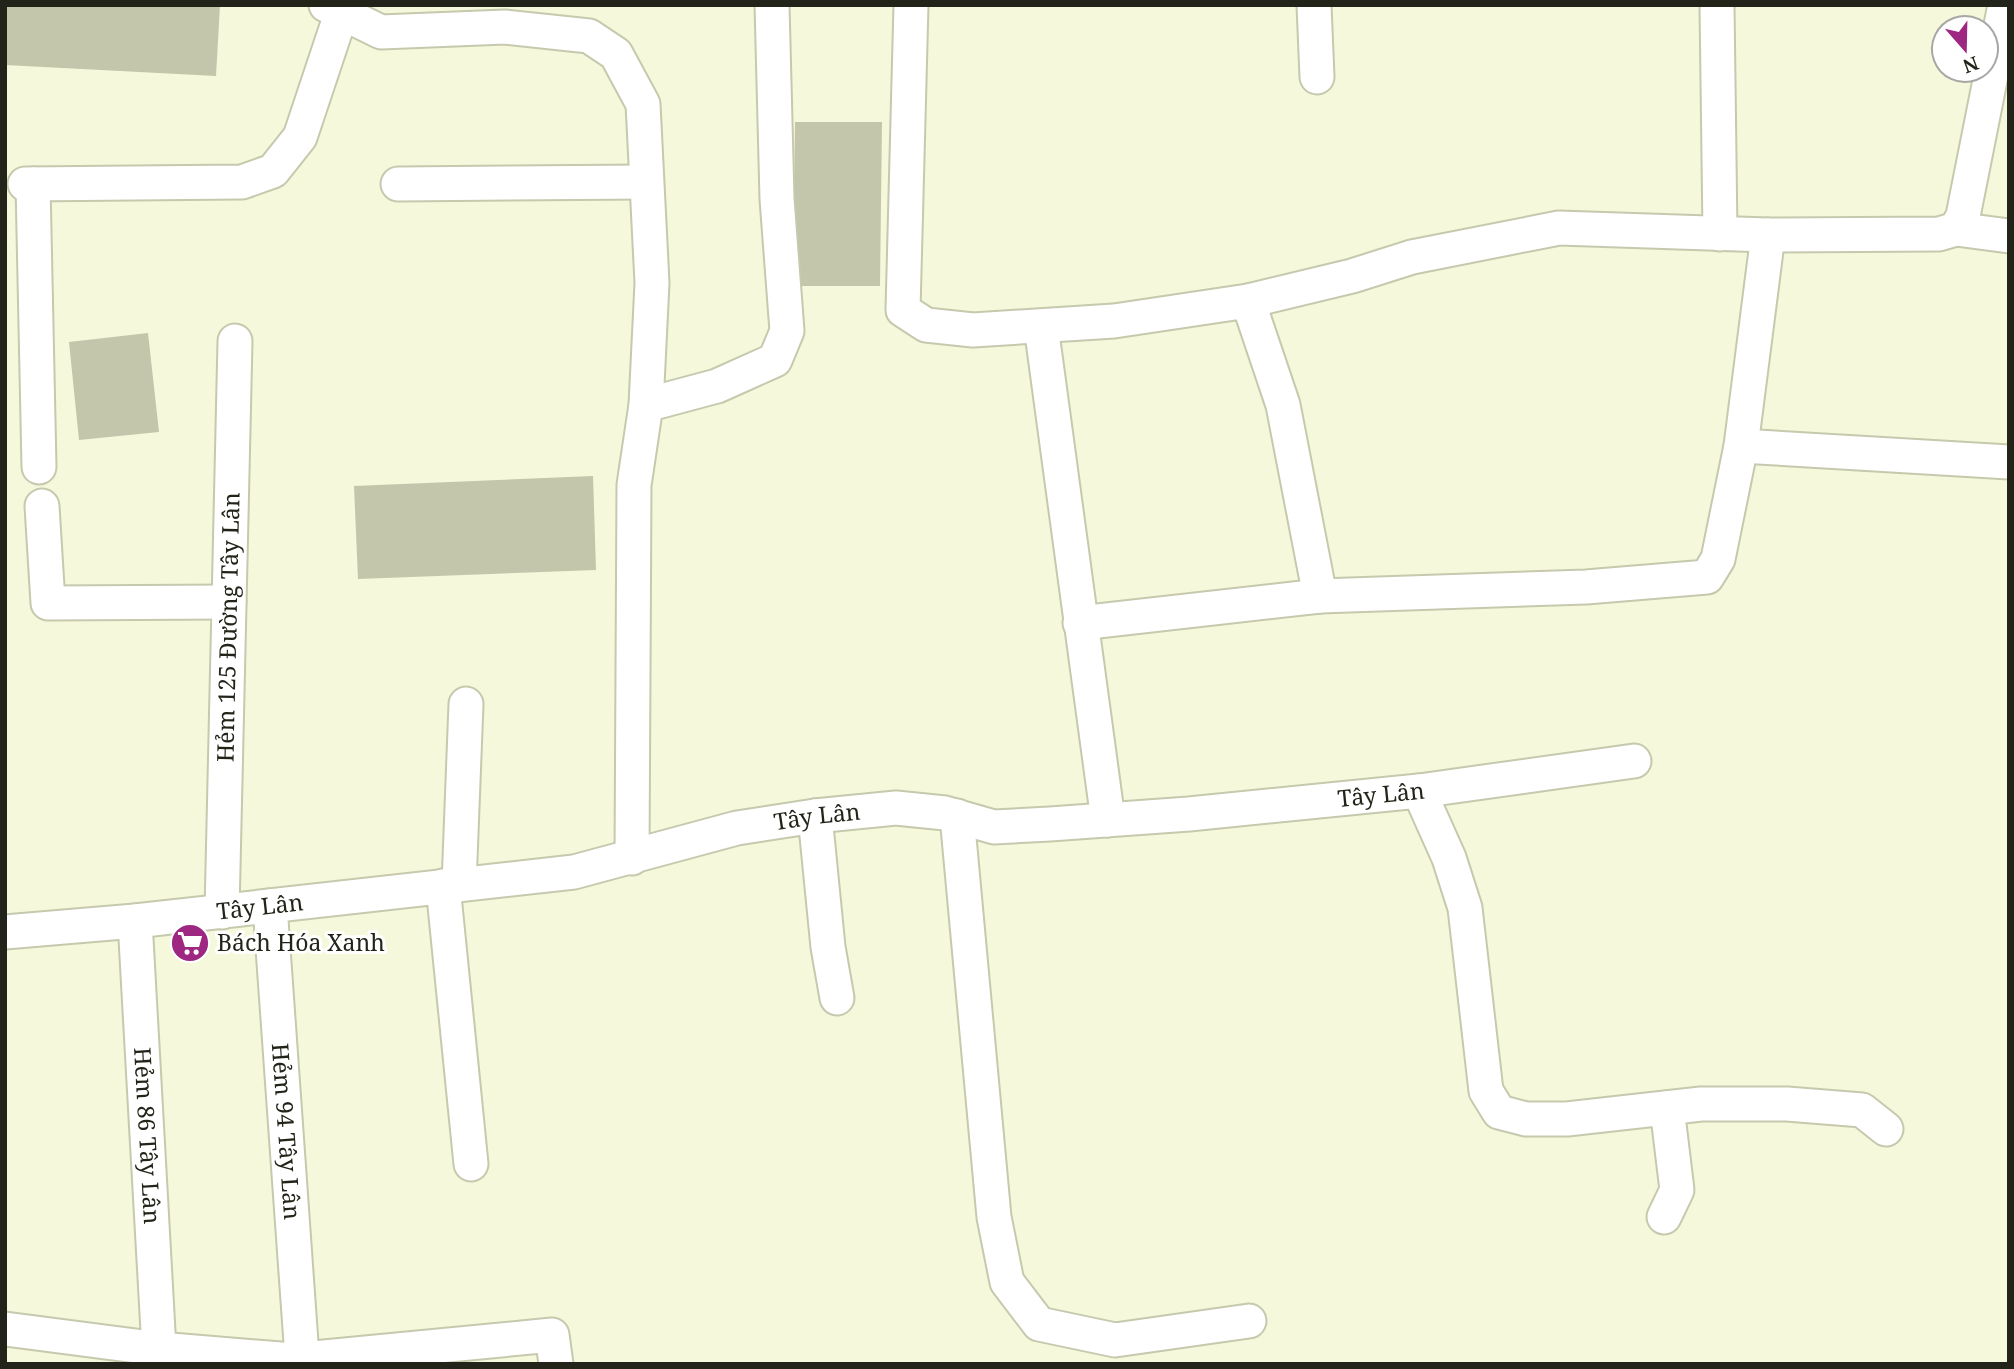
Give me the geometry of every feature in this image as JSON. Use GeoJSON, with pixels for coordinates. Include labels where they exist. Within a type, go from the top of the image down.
{"type":"FeatureCollection","features":[{"type":"Feature","properties":{"kind":"street"},"geometry":{"type":"LineString","coordinates":[[646,405],[717,386],[775,360],[787,331],[777,199],[772,5]]}},
{"type":"Feature","properties":{"kind":"street"},"geometry":{"type":"LineString","coordinates":[[911,5],[903,310],[926,325],[974,330],[1114,321],[1248,301],[1339,279],[1412,257],[1559,228],[1768,235],[1939,234],[1956,229],[2009,236]]}},
{"type":"Feature","properties":{"kind":"street"},"geometry":{"type":"LineString","coordinates":[[1314,5],[1317,77]]}},
{"type":"Feature","properties":{"kind":"street"},"geometry":{"type":"LineString","coordinates":[[1717,5],[1720,234]]}},
{"type":"Feature","properties":{"kind":"street"},"geometry":{"type":"LineString","coordinates":[[1956,229],[1963,216],[2005,5]]}},
{"type":"Feature","properties":{"kind":"street"},"geometry":{"type":"LineString","coordinates":[[39,467],[29,184],[242,182],[273,171],[300,137],[333,10],[381,32],[505,27],[589,36],[616,54],[643,104],[652,283],[646,405],[634,485],[632,858]]}},
{"type":"Feature","properties":{"kind":"street"},"geometry":{"type":"LineString","coordinates":[[398,184],[646,183]]}},
{"type":"Feature","properties":{"kind":"street"},"geometry":{"type":"LineString","coordinates":[[1080,623],[1320,596],[1586,587],[1707,577],[1718,559],[1741,446],[1768,235]]}},
{"type":"Feature","properties":{"kind":"street"},"geometry":{"type":"LineString","coordinates":[[1248,301],[1283,405],[1320,596]]}},
{"type":"Feature","properties":{"kind":"street"},"geometry":{"type":"LineString","coordinates":[[1041,326],[1108,820]]}},
{"type":"Feature","properties":{"kind":"street","name":"Hẻm 125 Đường Tây Lân"},"geometry":{"type":"LineString","coordinates":[[222,912],[235,341]]}},
{"type":"Feature","properties":{"kind":"street"},"geometry":{"type":"LineString","coordinates":[[1741,446],[2009,461]]}},
{"type":"Feature","properties":{"kind":"street"},"geometry":{"type":"LineString","coordinates":[[41,506],[48,603],[229,602]]}},
{"type":"Feature","properties":{"kind":"street"},"geometry":{"type":"LineString","coordinates":[[466,704],[451,885],[471,1164]]}},
{"type":"Feature","properties":{"kind":"street","name":"Tây Lân"},"geometry":{"type":"LineString","coordinates":[[5,933],[222,912],[574,872],[632,858],[665,845],[737,828],[816,816],[896,808],[957,816],[994,827],[1108,820],[1419,791],[1634,761]]}},
{"type":"Feature","properties":{"kind":"street"},"geometry":{"type":"LineString","coordinates":[[1419,791],[1449,858],[1465,908],[1486,1091],[1499,1112],[1526,1119],[1567,1119],[1701,1104],[1787,1104],[1862,1110],[1886,1129]]}},
{"type":"Feature","properties":{"kind":"street"},"geometry":{"type":"LineString","coordinates":[[816,816],[828,947],[837,998]]}},
{"type":"Feature","properties":{"kind":"street"},"geometry":{"type":"LineString","coordinates":[[957,816],[994,1217],[1007,1282],[1039,1324],[1115,1340],[1249,1321]]}},
{"type":"Feature","properties":{"kind":"street","name":"Hẻm 94 Tây Lân"},"geometry":{"type":"LineString","coordinates":[[270,906],[296,1360]]}},
{"type":"Feature","properties":{"kind":"street","name":"Hẻm 86 Tây Lân"},"geometry":{"type":"LineString","coordinates":[[135,921],[167,1354]]}},
{"type":"Feature","properties":{"kind":"street"},"geometry":{"type":"LineString","coordinates":[[1664,1217],[1677,1190],[1667,1108]]}},
{"type":"Feature","properties":{"kind":"street"},"geometry":{"type":"LineString","coordinates":[[5,1329],[167,1354],[296,1360],[552,1335],[556,1364]]}},
{"type":"Feature","properties":{"kind":"building"},"geometry":{"type":"Polygon","coordinates":[[[5,5],[220,5],[216,76],[5,65],[5,5]]]}},
{"type":"Feature","properties":{"kind":"building"},"geometry":{"type":"Polygon","coordinates":[[[795,122],[882,122],[880,286],[793,286],[795,122]]]}},
{"type":"Feature","properties":{"kind":"building"},"geometry":{"type":"Polygon","coordinates":[[[148,333],[159,432],[79,440],[69,342],[148,333]]]}},
{"type":"Feature","properties":{"kind":"building"},"geometry":{"type":"Polygon","coordinates":[[[593,476],[596,570],[358,579],[354,486],[593,476]]]}},
{"type":"Feature","properties":{"kind":"place","name":"Bách Hóa Xanh"},"geometry":{"type":"Point","coordinates":[190,943]}}]}
